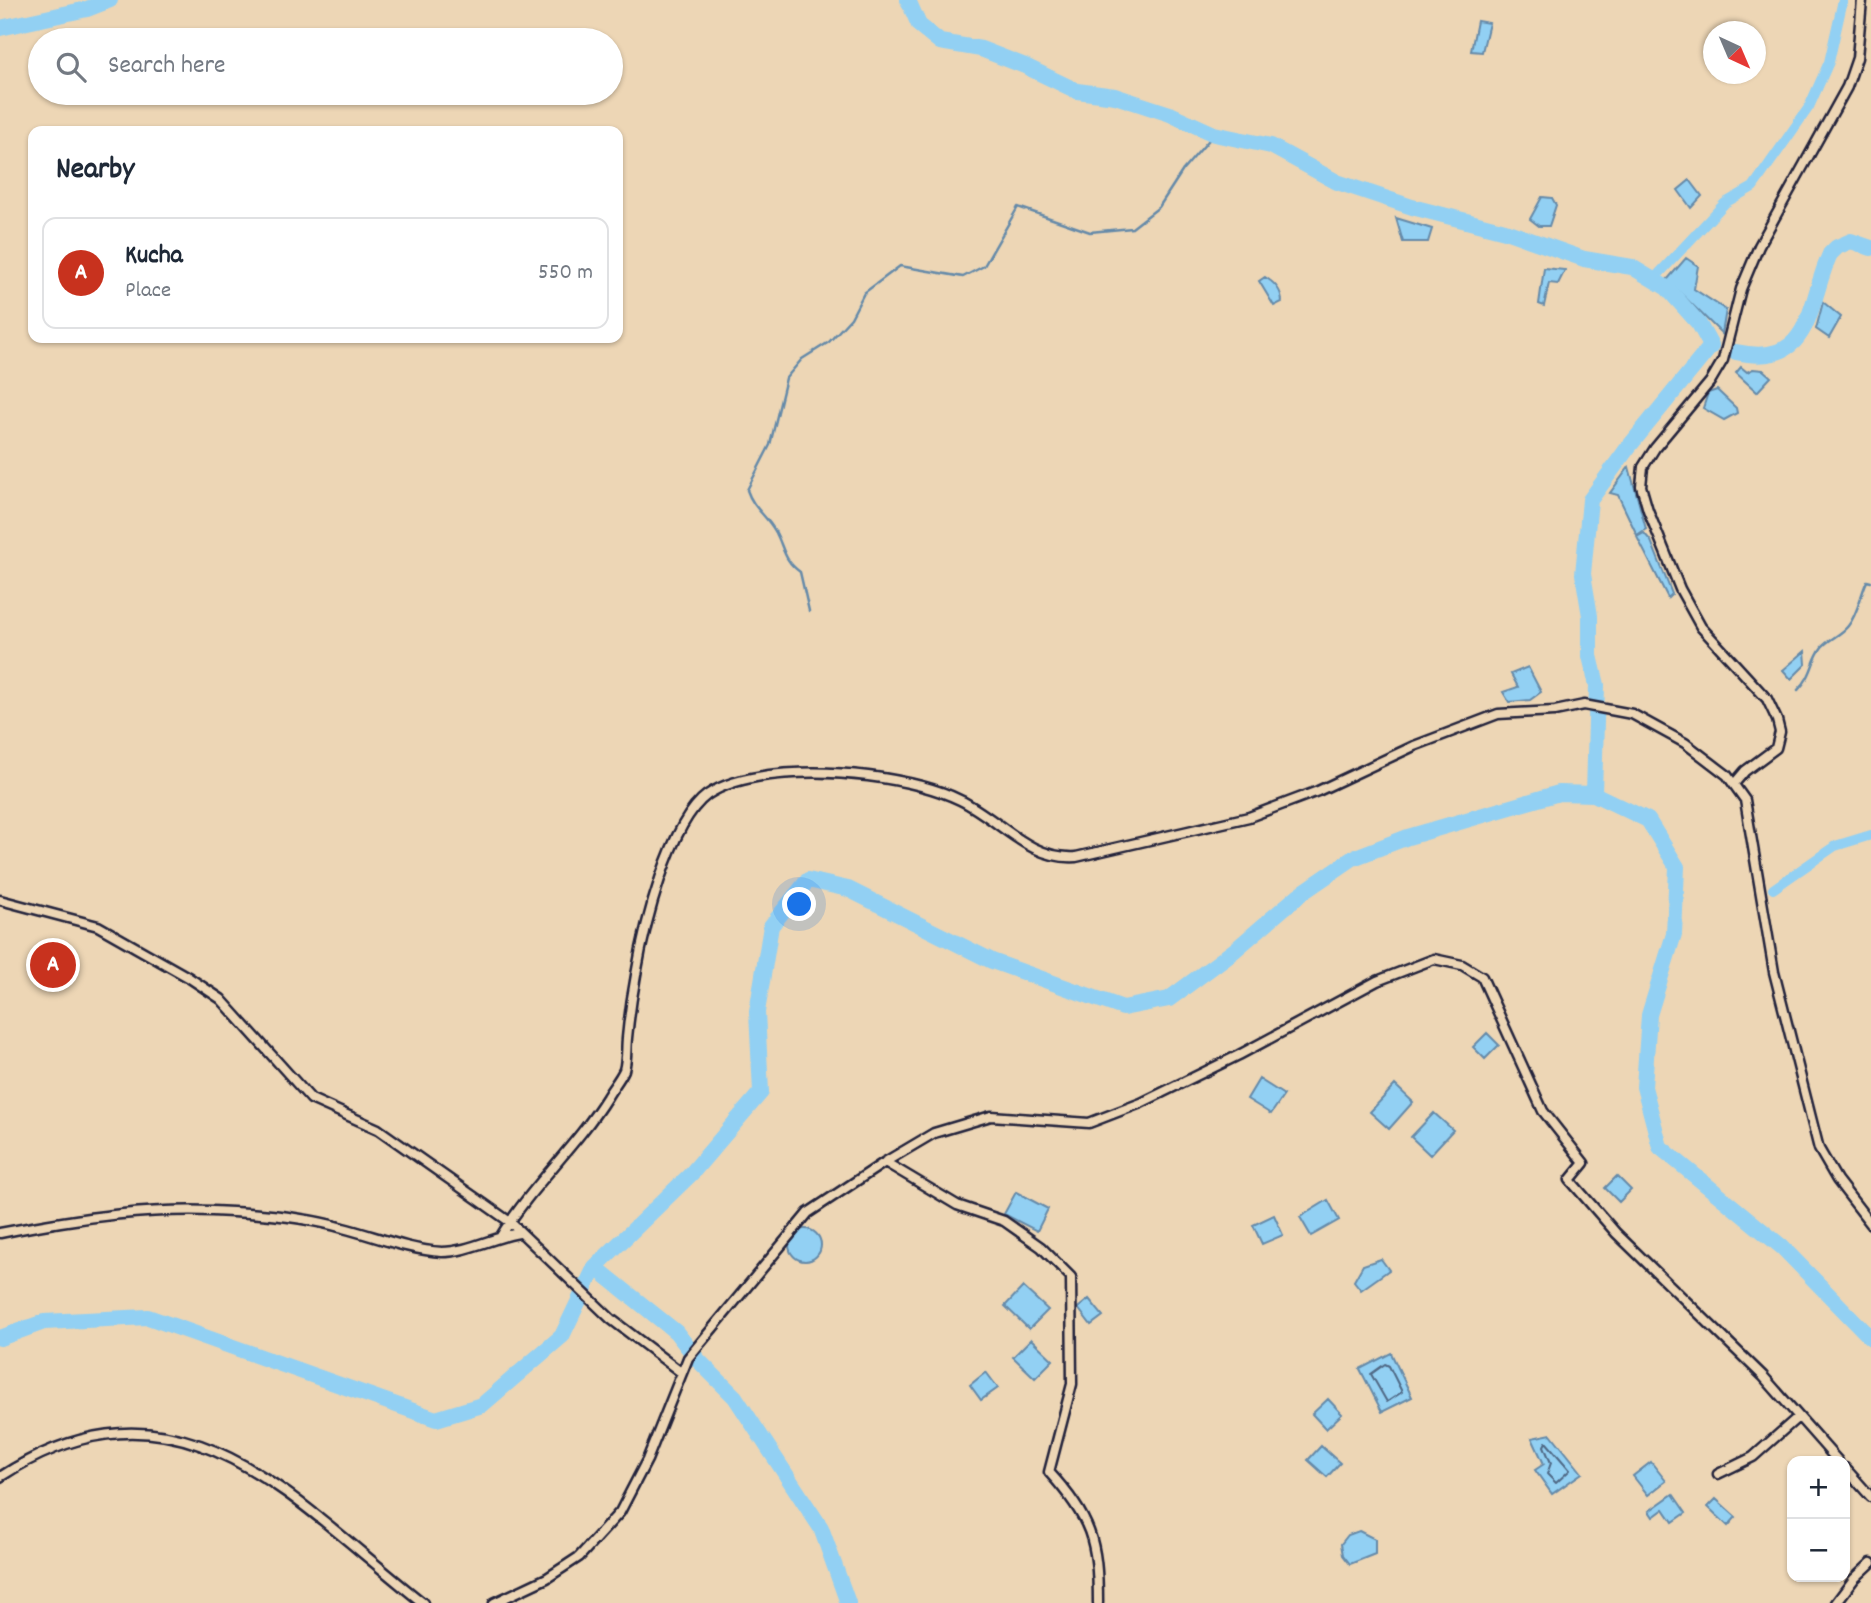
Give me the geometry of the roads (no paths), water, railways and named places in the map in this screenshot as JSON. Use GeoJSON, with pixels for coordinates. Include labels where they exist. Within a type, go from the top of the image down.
{"type":"FeatureCollection","features":[{"type":"Feature","properties":{"kind":"street"},"geometry":{"type":"LineString","coordinates":[[1734,785],[1745,771],[1776,748],[1780,732],[1777,720],[1766,699],[1701,627],[1679,589],[1644,498],[1641,486],[1643,467],[1654,448],[1710,382],[1723,360],[1741,289],[1759,246],[1847,87],[1857,58],[1861,0]]}},
{"type":"Feature","properties":{"kind":"street"},"geometry":{"type":"LineString","coordinates":[[501,1236],[578,1138],[624,1069],[636,972],[656,893],[675,838],[705,797],[740,780],[779,775],[864,775],[937,790],[962,801],[1036,851],[1052,856],[1076,857],[1249,817],[1318,791],[1392,754],[1498,715],[1555,711],[1584,705],[1632,714],[1685,743],[1727,775],[1745,800],[1774,972],[1819,1149],[1871,1224]]}},
{"type":"Feature","properties":{"kind":"street"},"geometry":{"type":"LineString","coordinates":[[0,900],[98,926],[221,999],[311,1099],[378,1129],[510,1222],[611,1319],[682,1373]]}},
{"type":"Feature","properties":{"kind":"street"},"geometry":{"type":"LineString","coordinates":[[495,1603],[547,1578],[579,1557],[620,1512],[646,1460],[688,1357],[808,1213],[884,1162],[934,1133],[991,1116],[1089,1122],[1142,1103],[1377,981],[1434,959],[1462,965],[1482,977],[1544,1111],[1584,1163],[1570,1180],[1616,1233],[1763,1376],[1834,1456]]}},
{"type":"Feature","properties":{"kind":"street"},"geometry":{"type":"LineString","coordinates":[[884,1162],[957,1205],[1003,1220],[1041,1247],[1071,1277],[1072,1384],[1049,1472],[1070,1495],[1090,1525],[1098,1568],[1098,1603]]}},
{"type":"Feature","properties":{"kind":"street"},"geometry":{"type":"LineString","coordinates":[[0,1233],[115,1213],[164,1210],[286,1217],[340,1227],[423,1250],[445,1252],[519,1233]]}},
{"type":"Feature","properties":{"kind":"street"},"geometry":{"type":"LineString","coordinates":[[1718,1474],[1753,1457],[1798,1417]]}},
{"type":"Feature","properties":{"kind":"street"},"geometry":{"type":"LineString","coordinates":[[0,1477],[25,1461],[67,1442],[104,1433],[157,1432],[196,1443],[237,1460],[266,1478],[423,1603]]}},
{"type":"Feature","properties":{"kind":"street"},"geometry":{"type":"LineString","coordinates":[[1850,1474],[1871,1497]]}},
{"type":"Feature","properties":{"kind":"street"},"geometry":{"type":"LineString","coordinates":[[1836,1603],[1854,1578],[1871,1563]]}},
{"type":"Feature","properties":{"kind":"water"},"geometry":{"type":"Polygon","coordinates":[[[1477,21],[1489,23],[1482,52],[1471,51],[1477,21]]]}},
{"type":"Feature","properties":{"kind":"water"},"geometry":{"type":"Polygon","coordinates":[[[1690,180],[1702,196],[1691,208],[1678,190],[1690,180]]]}},
{"type":"Feature","properties":{"kind":"water"},"geometry":{"type":"Polygon","coordinates":[[[1542,197],[1552,198],[1556,205],[1549,226],[1539,226],[1530,219],[1542,197]]]}},
{"type":"Feature","properties":{"kind":"water"},"geometry":{"type":"Polygon","coordinates":[[[1396,218],[1432,229],[1428,242],[1403,242],[1396,218]]]}},
{"type":"Feature","properties":{"kind":"water"},"geometry":{"type":"Polygon","coordinates":[[[1686,258],[1698,266],[1694,289],[1726,310],[1722,334],[1667,280],[1686,258]]]}},
{"type":"Feature","properties":{"kind":"water"},"geometry":{"type":"Polygon","coordinates":[[[1544,268],[1565,270],[1558,284],[1549,283],[1544,306],[1539,304],[1544,268]]]}},
{"type":"Feature","properties":{"kind":"water"},"geometry":{"type":"Polygon","coordinates":[[[1265,277],[1281,294],[1282,302],[1274,306],[1259,281],[1265,277]]]}},
{"type":"Feature","properties":{"kind":"water"},"geometry":{"type":"Polygon","coordinates":[[[1823,302],[1841,317],[1829,338],[1816,329],[1823,302]]]}},
{"type":"Feature","properties":{"kind":"water"},"geometry":{"type":"Polygon","coordinates":[[[1741,367],[1747,372],[1753,369],[1763,370],[1771,377],[1757,392],[1736,373],[1741,367]]]}},
{"type":"Feature","properties":{"kind":"water"},"geometry":{"type":"Polygon","coordinates":[[[1717,390],[1736,408],[1737,413],[1724,420],[1703,408],[1708,393],[1717,390]]]}},
{"type":"Feature","properties":{"kind":"water"},"geometry":{"type":"Polygon","coordinates":[[[1629,467],[1646,529],[1637,535],[1618,495],[1610,493],[1629,467]]]}},
{"type":"Feature","properties":{"kind":"water"},"geometry":{"type":"Polygon","coordinates":[[[1644,533],[1651,541],[1672,594],[1668,598],[1637,537],[1644,533]]]}},
{"type":"Feature","properties":{"kind":"water"},"geometry":{"type":"Polygon","coordinates":[[[1805,651],[1806,664],[1791,679],[1783,670],[1805,651]]]}},
{"type":"Feature","properties":{"kind":"water"},"geometry":{"type":"Polygon","coordinates":[[[1528,667],[1541,692],[1530,700],[1509,702],[1503,692],[1518,687],[1511,674],[1528,667]]]}},
{"type":"Feature","properties":{"kind":"water"},"geometry":{"type":"Polygon","coordinates":[[[1487,1033],[1499,1045],[1485,1059],[1473,1047],[1487,1033]]]}},
{"type":"Feature","properties":{"kind":"water"},"geometry":{"type":"Polygon","coordinates":[[[1259,1079],[1284,1095],[1271,1114],[1247,1099],[1259,1079]]]}},
{"type":"Feature","properties":{"kind":"water"},"geometry":{"type":"Polygon","coordinates":[[[1395,1085],[1413,1102],[1389,1129],[1370,1112],[1395,1085]]]}},
{"type":"Feature","properties":{"kind":"water"},"geometry":{"type":"Polygon","coordinates":[[[1434,1113],[1453,1130],[1430,1155],[1411,1137],[1434,1113]]]}},
{"type":"Feature","properties":{"kind":"water"},"geometry":{"type":"Polygon","coordinates":[[[1617,1176],[1631,1190],[1619,1202],[1605,1188],[1617,1176]]]}},
{"type":"Feature","properties":{"kind":"water"},"geometry":{"type":"Polygon","coordinates":[[[1016,1192],[1048,1209],[1037,1231],[1004,1214],[1016,1192]]]}},
{"type":"Feature","properties":{"kind":"water"},"geometry":{"type":"Polygon","coordinates":[[[1328,1200],[1339,1220],[1311,1236],[1300,1217],[1328,1200]]]}},
{"type":"Feature","properties":{"kind":"water"},"geometry":{"type":"Polygon","coordinates":[[[1274,1215],[1283,1235],[1262,1244],[1253,1225],[1274,1215]]]}},
{"type":"Feature","properties":{"kind":"water"},"geometry":{"type":"Polygon","coordinates":[[[805,1229],[816,1234],[821,1245],[816,1256],[805,1261],[794,1256],[789,1245],[794,1234],[805,1229]]]}},
{"type":"Feature","properties":{"kind":"water"},"geometry":{"type":"Polygon","coordinates":[[[1381,1259],[1389,1270],[1361,1290],[1354,1281],[1363,1265],[1381,1259]]]}},
{"type":"Feature","properties":{"kind":"water"},"geometry":{"type":"Polygon","coordinates":[[[1023,1287],[1048,1310],[1029,1329],[1005,1306],[1023,1287]]]}},
{"type":"Feature","properties":{"kind":"water"},"geometry":{"type":"Polygon","coordinates":[[[1089,1299],[1103,1316],[1091,1325],[1078,1308],[1089,1299]]]}},
{"type":"Feature","properties":{"kind":"water"},"geometry":{"type":"Polygon","coordinates":[[[1031,1339],[1053,1360],[1035,1378],[1013,1357],[1031,1339]]]}},
{"type":"Feature","properties":{"kind":"water"},"geometry":{"type":"Polygon","coordinates":[[[1391,1353],[1412,1397],[1382,1412],[1360,1369],[1391,1353]]]}},
{"type":"Feature","properties":{"kind":"water"},"geometry":{"type":"Polygon","coordinates":[[[986,1372],[998,1388],[981,1400],[970,1385],[986,1372]]]}},
{"type":"Feature","properties":{"kind":"water"},"geometry":{"type":"Polygon","coordinates":[[[1328,1399],[1342,1414],[1326,1429],[1312,1414],[1328,1399]]]}},
{"type":"Feature","properties":{"kind":"water"},"geometry":{"type":"Polygon","coordinates":[[[1551,1434],[1582,1473],[1552,1494],[1535,1470],[1544,1464],[1532,1438],[1551,1434]]]}},
{"type":"Feature","properties":{"kind":"water"},"geometry":{"type":"Polygon","coordinates":[[[1321,1446],[1340,1463],[1327,1477],[1308,1460],[1321,1446]]]}},
{"type":"Feature","properties":{"kind":"water"},"geometry":{"type":"Polygon","coordinates":[[[1651,1462],[1666,1481],[1648,1495],[1633,1476],[1651,1462]]]}},
{"type":"Feature","properties":{"kind":"water"},"geometry":{"type":"Polygon","coordinates":[[[1673,1494],[1686,1513],[1673,1522],[1664,1509],[1653,1517],[1649,1511],[1673,1494]]]}},
{"type":"Feature","properties":{"kind":"water"},"geometry":{"type":"Polygon","coordinates":[[[1716,1499],[1736,1517],[1728,1526],[1708,1507],[1716,1499]]]}},
{"type":"Feature","properties":{"kind":"water"},"geometry":{"type":"Polygon","coordinates":[[[1359,1531],[1375,1539],[1375,1554],[1350,1564],[1343,1555],[1341,1544],[1348,1535],[1359,1531]]]}},
{"type":"Feature","properties":{"kind":"waterway"},"geometry":{"type":"LineString","coordinates":[[0,28],[87,9],[110,0]]}},
{"type":"Feature","properties":{"kind":"waterway"},"geometry":{"type":"LineString","coordinates":[[908,0],[919,25],[940,42],[981,49],[1077,91],[1115,96],[1170,114],[1214,134],[1271,146],[1337,182],[1412,207],[1505,231],[1584,259],[1632,267],[1667,288],[1699,324],[1711,346],[1627,449],[1590,500],[1583,574],[1590,616],[1590,656],[1597,685],[1594,794]]}},
{"type":"Feature","properties":{"kind":"waterway"},"geometry":{"type":"LineString","coordinates":[[1653,280],[1725,203],[1753,187],[1809,107],[1829,62],[1843,0]]}},
{"type":"Feature","properties":{"kind":"waterway"},"geometry":{"type":"LineString","coordinates":[[809,611],[800,572],[787,558],[775,531],[747,490],[770,445],[786,378],[802,359],[829,342],[851,318],[864,293],[900,266],[963,277],[984,266],[1018,207],[1090,232],[1132,228],[1159,207],[1183,170],[1214,134]]}},
{"type":"Feature","properties":{"kind":"waterway"},"geometry":{"type":"LineString","coordinates":[[1736,352],[1761,355],[1780,351],[1794,342],[1811,311],[1830,254],[1837,247],[1851,241],[1871,248]]}},
{"type":"Feature","properties":{"kind":"waterway"},"geometry":{"type":"LineString","coordinates":[[1798,690],[1822,647],[1851,621],[1867,581],[1871,582]]}},
{"type":"Feature","properties":{"kind":"waterway"},"geometry":{"type":"LineString","coordinates":[[0,1338],[44,1322],[148,1317],[436,1419],[482,1405],[562,1336],[595,1267],[691,1174],[761,1092],[757,1012],[771,926],[808,880],[848,889],[992,961],[1123,1008],[1169,999],[1235,950],[1299,895],[1353,858],[1408,837],[1559,793],[1594,794],[1648,820],[1677,867],[1674,934],[1649,1015],[1644,1087],[1660,1147],[1782,1247],[1871,1338]]}},
{"type":"Feature","properties":{"kind":"waterway"},"geometry":{"type":"LineString","coordinates":[[1773,889],[1835,846],[1871,835]]}},
{"type":"Feature","properties":{"kind":"waterway"},"geometry":{"type":"LineString","coordinates":[[595,1267],[676,1332],[697,1359],[735,1397],[821,1528],[848,1603]]}},
{"type":"Feature","properties":{"kind":"place","name":"Kucha"},"geometry":{"type":"Point","coordinates":[53,965]}}]}
